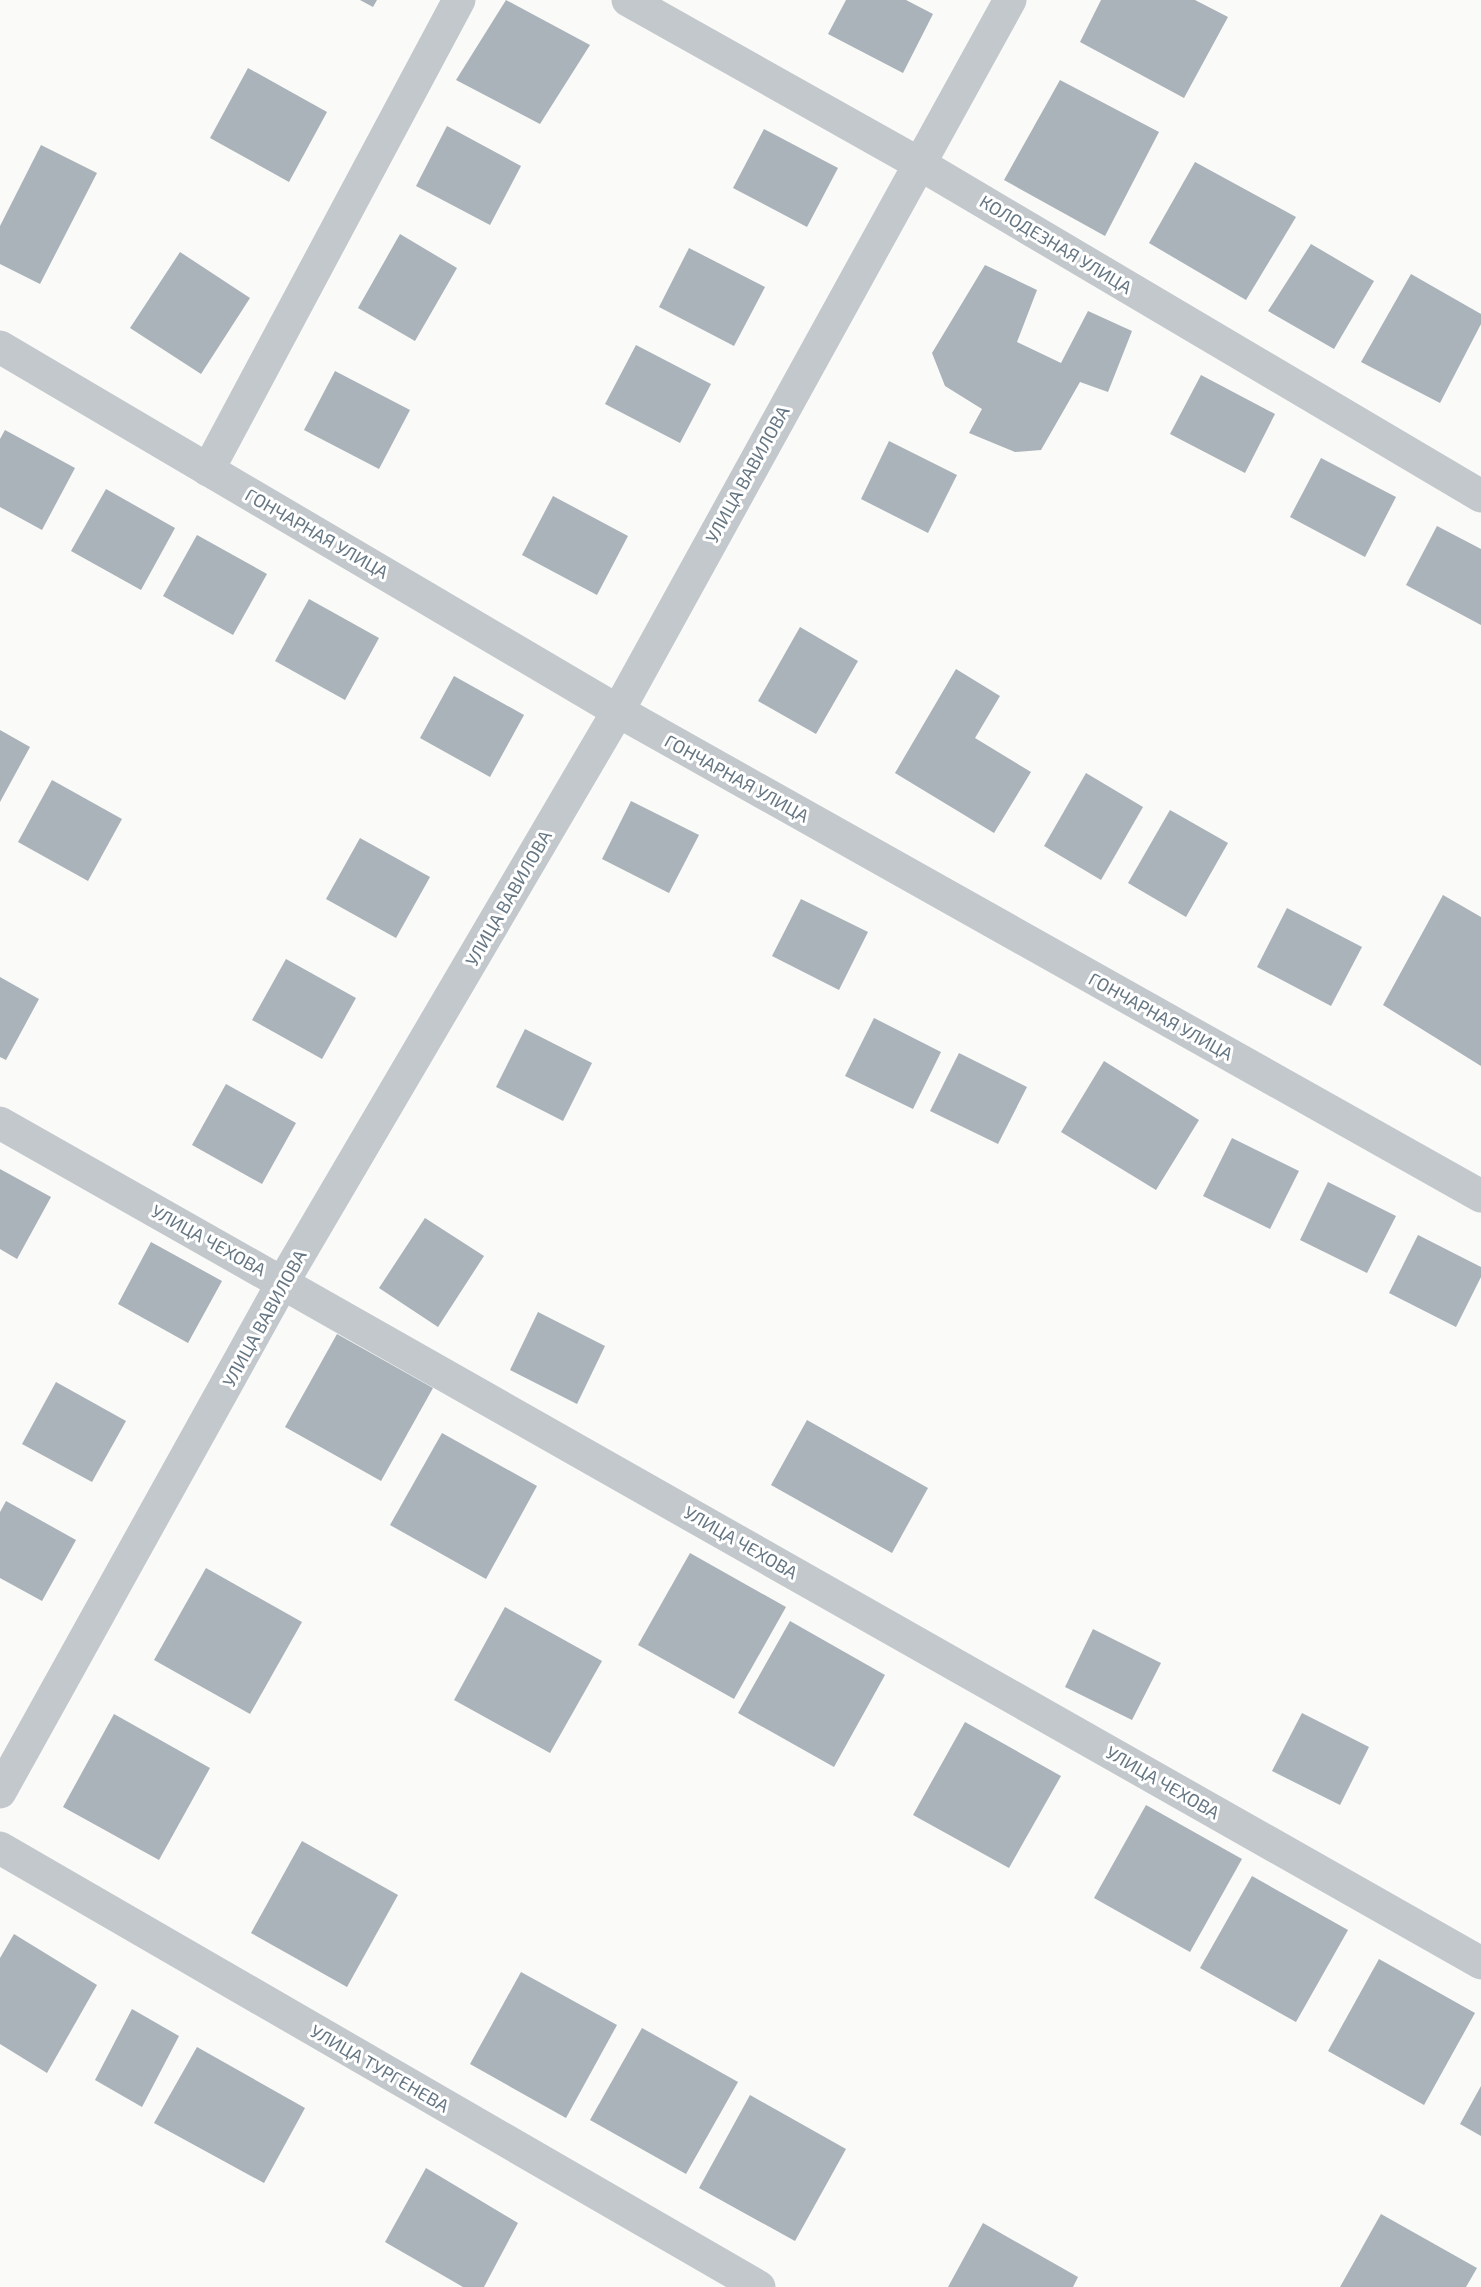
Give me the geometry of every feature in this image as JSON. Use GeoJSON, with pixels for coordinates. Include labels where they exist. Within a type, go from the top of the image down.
{"type":"FeatureCollection","features":[{"type":"Feature","properties":{"kind":"street"},"geometry":{"type":"LineString","coordinates":[[208,470],[459,0]]}},
{"type":"Feature","properties":{"kind":"street","name":"КОЛОДЕЗНАЯ УЛИЦА"},"geometry":{"type":"LineString","coordinates":[[628,0],[918,163],[1481,496]]}},
{"type":"Feature","properties":{"kind":"street","name":"УЛИЦА ВАВИЛОВА"},"geometry":{"type":"LineString","coordinates":[[0,1792],[283,1282],[618,711],[918,163],[1010,0]]}},
{"type":"Feature","properties":{"kind":"street","name":"ГОНЧАРНАЯ УЛИЦА"},"geometry":{"type":"LineString","coordinates":[[0,347],[618,711],[1481,1196]]}},
{"type":"Feature","properties":{"kind":"street","name":"УЛИЦА ЧЕХОВА"},"geometry":{"type":"LineString","coordinates":[[0,1123],[1481,1963]]}},
{"type":"Feature","properties":{"kind":"street","name":"УЛИЦА ТУРГЕНЕВА"},"geometry":{"type":"LineString","coordinates":[[0,1848],[759,2287]]}},
{"type":"Feature","properties":{"kind":"building"},"geometry":{"type":"Polygon","coordinates":[[[360,0],[377,0],[373,7],[360,0]]]}},
{"type":"Feature","properties":{"kind":"building"},"geometry":{"type":"Polygon","coordinates":[[[506,0],[590,45],[540,124],[456,80],[506,0]]]}},
{"type":"Feature","properties":{"kind":"building"},"geometry":{"type":"Polygon","coordinates":[[[846,0],[906,0],[933,14],[903,73],[828,34],[846,0]]]}},
{"type":"Feature","properties":{"kind":"building"},"geometry":{"type":"Polygon","coordinates":[[[1101,0],[1195,0],[1228,17],[1184,98],[1080,42],[1101,0]]]}},
{"type":"Feature","properties":{"kind":"building"},"geometry":{"type":"Polygon","coordinates":[[[248,68],[327,112],[289,182],[210,138],[248,68]]]}},
{"type":"Feature","properties":{"kind":"building"},"geometry":{"type":"Polygon","coordinates":[[[1060,80],[1159,132],[1105,236],[1004,180],[1060,80]]]}},
{"type":"Feature","properties":{"kind":"building"},"geometry":{"type":"Polygon","coordinates":[[[447,126],[521,166],[490,225],[416,186],[447,126]]]}},
{"type":"Feature","properties":{"kind":"building"},"geometry":{"type":"Polygon","coordinates":[[[764,129],[838,168],[807,227],[733,188],[764,129]]]}},
{"type":"Feature","properties":{"kind":"building"},"geometry":{"type":"Polygon","coordinates":[[[41,145],[97,173],[40,284],[0,264],[0,226],[41,145]]]}},
{"type":"Feature","properties":{"kind":"building"},"geometry":{"type":"Polygon","coordinates":[[[1195,162],[1296,217],[1246,300],[1149,243],[1195,162]]]}},
{"type":"Feature","properties":{"kind":"building"},"geometry":{"type":"Polygon","coordinates":[[[400,234],[457,268],[415,341],[358,308],[400,234]]]}},
{"type":"Feature","properties":{"kind":"building"},"geometry":{"type":"Polygon","coordinates":[[[1311,244],[1374,281],[1334,349],[1268,311],[1311,244]]]}},
{"type":"Feature","properties":{"kind":"building"},"geometry":{"type":"Polygon","coordinates":[[[689,248],[765,287],[734,346],[659,307],[689,248]]]}},
{"type":"Feature","properties":{"kind":"building"},"geometry":{"type":"Polygon","coordinates":[[[180,252],[250,298],[201,374],[130,328],[180,252]]]}},
{"type":"Feature","properties":{"kind":"building"},"geometry":{"type":"Polygon","coordinates":[[[985,265],[1037,290],[1017,342],[1061,363],[1088,311],[1132,331],[1108,392],[1080,382],[1041,450],[1015,452],[969,433],[982,409],[945,386],[932,353],[985,265]]]}},
{"type":"Feature","properties":{"kind":"building"},"geometry":{"type":"Polygon","coordinates":[[[1411,274],[1481,314],[1481,324],[1440,403],[1361,362],[1411,274]]]}},
{"type":"Feature","properties":{"kind":"building"},"geometry":{"type":"Polygon","coordinates":[[[636,345],[711,384],[680,443],[605,404],[636,345]]]}},
{"type":"Feature","properties":{"kind":"building"},"geometry":{"type":"Polygon","coordinates":[[[335,371],[410,410],[379,469],[304,430],[335,371]]]}},
{"type":"Feature","properties":{"kind":"building"},"geometry":{"type":"Polygon","coordinates":[[[1201,375],[1275,414],[1245,473],[1170,434],[1201,375]]]}},
{"type":"Feature","properties":{"kind":"building"},"geometry":{"type":"Polygon","coordinates":[[[5,430],[75,468],[42,530],[0,507],[0,439],[5,430]]]}},
{"type":"Feature","properties":{"kind":"building"},"geometry":{"type":"Polygon","coordinates":[[[889,441],[957,475],[928,533],[861,499],[889,441]]]}},
{"type":"Feature","properties":{"kind":"building"},"geometry":{"type":"Polygon","coordinates":[[[1321,458],[1396,497],[1365,557],[1290,517],[1321,458]]]}},
{"type":"Feature","properties":{"kind":"building"},"geometry":{"type":"Polygon","coordinates":[[[106,489],[175,528],[141,590],[71,551],[106,489]]]}},
{"type":"Feature","properties":{"kind":"building"},"geometry":{"type":"Polygon","coordinates":[[[553,496],[628,536],[597,595],[522,555],[553,496]]]}},
{"type":"Feature","properties":{"kind":"building"},"geometry":{"type":"Polygon","coordinates":[[[1437,526],[1481,549],[1481,625],[1406,585],[1437,526]]]}},
{"type":"Feature","properties":{"kind":"building"},"geometry":{"type":"Polygon","coordinates":[[[197,535],[267,574],[233,635],[163,596],[197,535]]]}},
{"type":"Feature","properties":{"kind":"building"},"geometry":{"type":"Polygon","coordinates":[[[309,599],[379,638],[345,700],[275,661],[309,599]]]}},
{"type":"Feature","properties":{"kind":"building"},"geometry":{"type":"Polygon","coordinates":[[[800,627],[858,661],[816,734],[758,701],[800,627]]]}},
{"type":"Feature","properties":{"kind":"building"},"geometry":{"type":"Polygon","coordinates":[[[956,669],[1000,696],[975,738],[1031,772],[994,833],[895,773],[956,669]]]}},
{"type":"Feature","properties":{"kind":"building"},"geometry":{"type":"Polygon","coordinates":[[[454,676],[524,715],[490,777],[420,738],[454,676]]]}},
{"type":"Feature","properties":{"kind":"building"},"geometry":{"type":"Polygon","coordinates":[[[0,730],[30,747],[0,802],[0,730]]]}},
{"type":"Feature","properties":{"kind":"building"},"geometry":{"type":"Polygon","coordinates":[[[1086,773],[1143,807],[1101,880],[1044,846],[1086,773]]]}},
{"type":"Feature","properties":{"kind":"building"},"geometry":{"type":"Polygon","coordinates":[[[52,780],[122,819],[88,881],[18,842],[52,780]]]}},
{"type":"Feature","properties":{"kind":"building"},"geometry":{"type":"Polygon","coordinates":[[[631,801],[699,835],[669,893],[602,859],[631,801]]]}},
{"type":"Feature","properties":{"kind":"building"},"geometry":{"type":"Polygon","coordinates":[[[1170,810],[1228,843],[1186,917],[1128,883],[1170,810]]]}},
{"type":"Feature","properties":{"kind":"building"},"geometry":{"type":"Polygon","coordinates":[[[360,838],[430,877],[396,938],[326,899],[360,838]]]}},
{"type":"Feature","properties":{"kind":"building"},"geometry":{"type":"Polygon","coordinates":[[[1443,895],[1481,917],[1481,1066],[1383,1005],[1443,895]]]}},
{"type":"Feature","properties":{"kind":"building"},"geometry":{"type":"Polygon","coordinates":[[[801,899],[868,932],[839,990],[772,956],[801,899]]]}},
{"type":"Feature","properties":{"kind":"building"},"geometry":{"type":"Polygon","coordinates":[[[1287,908],[1362,947],[1331,1006],[1257,967],[1287,908]]]}},
{"type":"Feature","properties":{"kind":"building"},"geometry":{"type":"Polygon","coordinates":[[[286,959],[356,998],[322,1059],[252,1020],[286,959]]]}},
{"type":"Feature","properties":{"kind":"building"},"geometry":{"type":"Polygon","coordinates":[[[0,977],[39,999],[6,1060],[0,1057],[0,977]]]}},
{"type":"Feature","properties":{"kind":"building"},"geometry":{"type":"Polygon","coordinates":[[[874,1018],[941,1052],[913,1109],[845,1076],[874,1018]]]}},
{"type":"Feature","properties":{"kind":"building"},"geometry":{"type":"Polygon","coordinates":[[[525,1029],[592,1063],[563,1121],[496,1087],[525,1029]]]}},
{"type":"Feature","properties":{"kind":"building"},"geometry":{"type":"Polygon","coordinates":[[[959,1053],[1027,1087],[998,1144],[930,1111],[959,1053]]]}},
{"type":"Feature","properties":{"kind":"building"},"geometry":{"type":"Polygon","coordinates":[[[1104,1061],[1199,1120],[1156,1190],[1061,1132],[1104,1061]]]}},
{"type":"Feature","properties":{"kind":"building"},"geometry":{"type":"Polygon","coordinates":[[[226,1084],[296,1123],[262,1184],[192,1145],[226,1084]]]}},
{"type":"Feature","properties":{"kind":"building"},"geometry":{"type":"Polygon","coordinates":[[[1232,1138],[1299,1171],[1270,1229],[1203,1196],[1232,1138]]]}},
{"type":"Feature","properties":{"kind":"building"},"geometry":{"type":"Polygon","coordinates":[[[0,1169],[51,1197],[17,1259],[0,1249],[0,1169]]]}},
{"type":"Feature","properties":{"kind":"building"},"geometry":{"type":"Polygon","coordinates":[[[1328,1182],[1396,1216],[1367,1273],[1300,1240],[1328,1182]]]}},
{"type":"Feature","properties":{"kind":"building"},"geometry":{"type":"Polygon","coordinates":[[[425,1218],[484,1256],[438,1327],[379,1288],[425,1218]]]}},
{"type":"Feature","properties":{"kind":"building"},"geometry":{"type":"Polygon","coordinates":[[[1418,1235],[1481,1267],[1481,1277],[1456,1327],[1389,1293],[1418,1235]]]}},
{"type":"Feature","properties":{"kind":"building"},"geometry":{"type":"Polygon","coordinates":[[[151,1242],[222,1281],[188,1343],[118,1304],[151,1242]]]}},
{"type":"Feature","properties":{"kind":"building"},"geometry":{"type":"Polygon","coordinates":[[[538,1312],[605,1346],[577,1404],[510,1370],[538,1312]]]}},
{"type":"Feature","properties":{"kind":"building"},"geometry":{"type":"Polygon","coordinates":[[[337,1334],[433,1388],[381,1481],[285,1427],[337,1334]]]}},
{"type":"Feature","properties":{"kind":"building"},"geometry":{"type":"Polygon","coordinates":[[[56,1382],[126,1421],[92,1482],[22,1444],[56,1382]]]}},
{"type":"Feature","properties":{"kind":"building"},"geometry":{"type":"Polygon","coordinates":[[[807,1420],[928,1488],[892,1553],[771,1485],[807,1420]]]}},
{"type":"Feature","properties":{"kind":"building"},"geometry":{"type":"Polygon","coordinates":[[[442,1433],[537,1486],[486,1579],[390,1525],[442,1433]]]}},
{"type":"Feature","properties":{"kind":"building"},"geometry":{"type":"Polygon","coordinates":[[[6,1501],[76,1540],[42,1601],[0,1578],[0,1512],[6,1501]]]}},
{"type":"Feature","properties":{"kind":"building"},"geometry":{"type":"Polygon","coordinates":[[[690,1553],[786,1607],[734,1699],[638,1645],[690,1553]]]}},
{"type":"Feature","properties":{"kind":"building"},"geometry":{"type":"Polygon","coordinates":[[[206,1568],[302,1622],[250,1714],[154,1660],[206,1568]]]}},
{"type":"Feature","properties":{"kind":"building"},"geometry":{"type":"Polygon","coordinates":[[[505,1607],[602,1661],[550,1753],[454,1700],[505,1607]]]}},
{"type":"Feature","properties":{"kind":"building"},"geometry":{"type":"Polygon","coordinates":[[[790,1621],[885,1675],[834,1767],[738,1713],[790,1621]]]}},
{"type":"Feature","properties":{"kind":"building"},"geometry":{"type":"Polygon","coordinates":[[[1093,1629],[1161,1663],[1132,1720],[1065,1687],[1093,1629]]]}},
{"type":"Feature","properties":{"kind":"building"},"geometry":{"type":"Polygon","coordinates":[[[1302,1713],[1369,1747],[1340,1805],[1272,1771],[1302,1713]]]}},
{"type":"Feature","properties":{"kind":"building"},"geometry":{"type":"Polygon","coordinates":[[[114,1714],[210,1768],[159,1860],[63,1807],[114,1714]]]}},
{"type":"Feature","properties":{"kind":"building"},"geometry":{"type":"Polygon","coordinates":[[[965,1722],[1061,1776],[1009,1868],[913,1815],[965,1722]]]}},
{"type":"Feature","properties":{"kind":"building"},"geometry":{"type":"Polygon","coordinates":[[[1146,1805],[1242,1859],[1190,1952],[1094,1898],[1146,1805]]]}},
{"type":"Feature","properties":{"kind":"building"},"geometry":{"type":"Polygon","coordinates":[[[302,1841],[398,1895],[347,1987],[251,1933],[302,1841]]]}},
{"type":"Feature","properties":{"kind":"building"},"geometry":{"type":"Polygon","coordinates":[[[1252,1876],[1348,1930],[1296,2022],[1200,1968],[1252,1876]]]}},
{"type":"Feature","properties":{"kind":"building"},"geometry":{"type":"Polygon","coordinates":[[[14,1934],[97,1985],[47,2073],[0,2044],[0,1958],[14,1934]]]}},
{"type":"Feature","properties":{"kind":"building"},"geometry":{"type":"Polygon","coordinates":[[[1379,1959],[1475,2013],[1424,2105],[1328,2051],[1379,1959]]]}},
{"type":"Feature","properties":{"kind":"building"},"geometry":{"type":"Polygon","coordinates":[[[521,1972],[617,2025],[566,2118],[470,2064],[521,1972]]]}},
{"type":"Feature","properties":{"kind":"building"},"geometry":{"type":"Polygon","coordinates":[[[132,2009],[179,2036],[142,2107],[95,2080],[132,2009]]]}},
{"type":"Feature","properties":{"kind":"building"},"geometry":{"type":"Polygon","coordinates":[[[642,2028],[738,2082],[686,2174],[590,2120],[642,2028]]]}},
{"type":"Feature","properties":{"kind":"building"},"geometry":{"type":"Polygon","coordinates":[[[197,2047],[305,2108],[264,2183],[154,2123],[197,2047]]]}},
{"type":"Feature","properties":{"kind":"building"},"geometry":{"type":"Polygon","coordinates":[[[1481,2086],[1481,2136],[1460,2124],[1481,2086]]]}},
{"type":"Feature","properties":{"kind":"building"},"geometry":{"type":"Polygon","coordinates":[[[750,2095],[846,2149],[795,2241],[699,2188],[750,2095]]]}},
{"type":"Feature","properties":{"kind":"building"},"geometry":{"type":"Polygon","coordinates":[[[426,2168],[518,2223],[484,2287],[463,2287],[385,2242],[426,2168]]]}},
{"type":"Feature","properties":{"kind":"building"},"geometry":{"type":"Polygon","coordinates":[[[1381,2214],[1477,2268],[1466,2287],[1340,2287],[1381,2214]]]}},
{"type":"Feature","properties":{"kind":"building"},"geometry":{"type":"Polygon","coordinates":[[[983,2223],[1078,2277],[1073,2287],[948,2287],[983,2223]]]}}]}
